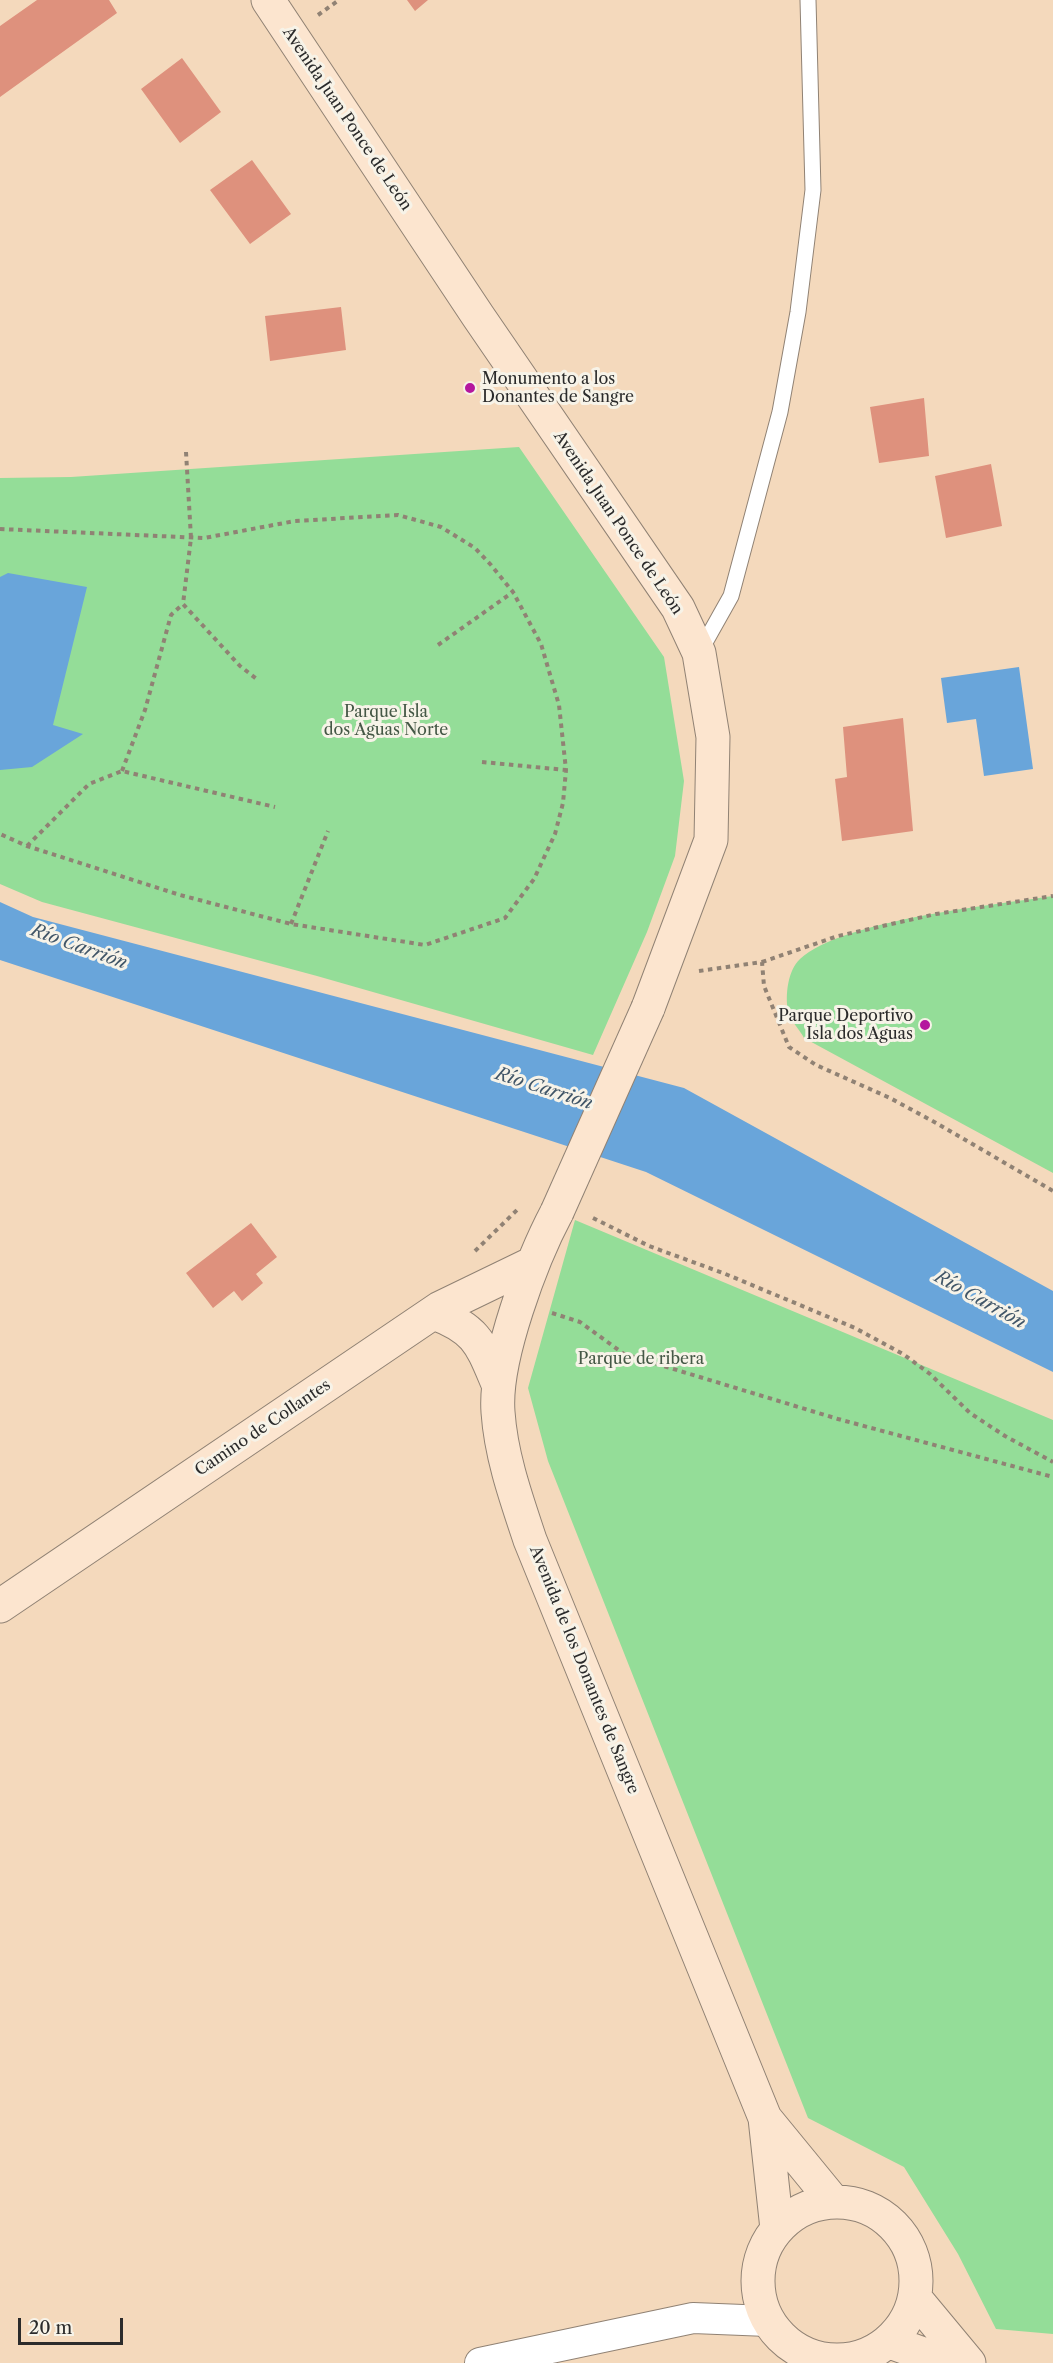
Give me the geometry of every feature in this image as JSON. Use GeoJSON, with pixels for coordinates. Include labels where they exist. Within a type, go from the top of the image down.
{"type":"FeatureCollection","features":[{"type":"Feature","properties":{"kind":"main road","name":"Avenida Juan Ponce de León"},"geometry":{"type":"LineString","coordinates":[[268,0],[478,316],[678,609],[699,653],[713,737],[711,840],[648,1008],[557,1212]]}},
{"type":"Feature","properties":{"kind":"main road","name":"Avenida de los Donantes de Sangre"},"geometry":{"type":"LineString","coordinates":[[557,1212],[533,1263],[498,1384],[498,1413],[509,1477],[530,1540],[765,2118],[777,2229]]}},
{"type":"Feature","properties":{"kind":"main road","name":"Camino de Collantes"},"geometry":{"type":"LineString","coordinates":[[0,1606],[434,1313],[533,1263]]}},
{"type":"Feature","properties":{"kind":"main road"},"geometry":{"type":"LineString","coordinates":[[434,1313],[460,1323],[482,1346],[498,1384]]}},
{"type":"Feature","properties":{"kind":"main road","name":"Avenida de los Donantes de Sangre"},"geometry":{"type":"LineString","coordinates":[[765,2118],[833,2201]]}},
{"type":"Feature","properties":{"kind":"main road"},"geometry":{"type":"LineString","coordinates":[[877,2353],[906,2322],[915,2298],[915,2265],[910,2250],[898,2229],[879,2213],[857,2204],[833,2201],[812,2205],[793,2215],[777,2229],[764,2249],[758,2273],[759,2297],[768,2321],[785,2342],[811,2360],[851,2361],[877,2353],[948,2363]]}},
{"type":"Feature","properties":{"kind":"main road"},"geometry":{"type":"LineString","coordinates":[[915,2298],[969,2363]]}},
{"type":"Feature","properties":{"kind":"street"},"geometry":{"type":"LineString","coordinates":[[480,2363],[693,2318],[768,2321]]}},
{"type":"Feature","properties":{"kind":"lane"},"geometry":{"type":"LineString","coordinates":[[699,653],[731,596],[780,412],[798,312],[813,190],[808,0]]}},
{"type":"Feature","properties":{"kind":"path"},"geometry":{"type":"LineString","coordinates":[[122,771],[145,710],[171,615],[183,604],[191,538],[186,452]]}},
{"type":"Feature","properties":{"kind":"path"},"geometry":{"type":"LineString","coordinates":[[0,529],[204,538],[295,521],[398,515],[441,527],[475,548],[513,592],[541,644],[560,705],[566,770],[563,803],[555,834],[534,879],[505,918],[425,945],[291,924],[180,895],[27,846],[0,834]]}},
{"type":"Feature","properties":{"kind":"path"},"geometry":{"type":"LineString","coordinates":[[438,645],[513,592]]}},
{"type":"Feature","properties":{"kind":"path"},"geometry":{"type":"LineString","coordinates":[[183,604],[240,666],[258,680]]}},
{"type":"Feature","properties":{"kind":"path"},"geometry":{"type":"LineString","coordinates":[[482,762],[566,770]]}},
{"type":"Feature","properties":{"kind":"path"},"geometry":{"type":"LineString","coordinates":[[27,846],[89,784],[122,771],[275,807]]}},
{"type":"Feature","properties":{"kind":"path"},"geometry":{"type":"LineString","coordinates":[[291,924],[328,831]]}},
{"type":"Feature","properties":{"kind":"path"},"geometry":{"type":"LineString","coordinates":[[660,976],[762,962],[838,936],[936,914],[1053,897]]}},
{"type":"Feature","properties":{"kind":"path"},"geometry":{"type":"LineString","coordinates":[[762,962],[764,986],[789,1047],[816,1065],[890,1098],[938,1124],[1053,1191]]}},
{"type":"Feature","properties":{"kind":"path"},"geometry":{"type":"LineString","coordinates":[[520,1302],[580,1322],[624,1354],[838,1419],[1053,1477]]}},
{"type":"Feature","properties":{"kind":"green space","name":"Parque Isla dos Aguas Norte"},"geometry":{"type":"Polygon","coordinates":[[[519,447],[664,657],[684,781],[675,856],[647,932],[593,1055],[317,976],[42,902],[0,884],[0,478],[71,477],[519,447]]]}},
{"type":"Feature","properties":{"kind":"green space","name":"Parque Deportivo Isla dos Aguas"},"geometry":{"type":"Polygon","coordinates":[[[1053,896],[1053,1173],[804,1038],[792,1021],[787,1005],[790,976],[800,959],[821,945],[883,924],[920,916],[1053,896]]]}},
{"type":"Feature","properties":{"kind":"green space","name":"Parque de ribera"},"geometry":{"type":"Polygon","coordinates":[[[575,1220],[1053,1420],[1053,2334],[996,2329],[958,2254],[904,2167],[808,2118],[548,1461],[528,1388],[575,1220]]]}},
{"type":"Feature","properties":{"kind":"water"},"geometry":{"type":"Polygon","coordinates":[[[8,573],[87,587],[53,725],[83,734],[32,767],[0,770],[0,577],[8,573]]]}},
{"type":"Feature","properties":{"kind":"water"},"geometry":{"type":"Polygon","coordinates":[[[1019,667],[1033,769],[984,776],[976,719],[947,723],[941,678],[1019,667]]]}},
{"type":"Feature","properties":{"kind":"water","name":"Río Carrión"},"geometry":{"type":"Polygon","coordinates":[[[0,902],[33,917],[684,1088],[1053,1291],[1053,1372],[646,1172],[0,960],[0,902]]]}},
{"type":"Feature","properties":{"kind":"building"},"geometry":{"type":"Polygon","coordinates":[[[37,0],[109,0],[117,13],[0,97],[0,26],[37,0]]]}},
{"type":"Feature","properties":{"kind":"building"},"geometry":{"type":"Polygon","coordinates":[[[407,0],[428,0],[415,11],[407,0]]]}},
{"type":"Feature","properties":{"kind":"building"},"geometry":{"type":"Polygon","coordinates":[[[182,58],[221,112],[180,143],[141,89],[182,58]]]}},
{"type":"Feature","properties":{"kind":"building"},"geometry":{"type":"Polygon","coordinates":[[[252,160],[291,214],[250,244],[210,190],[252,160]]]}},
{"type":"Feature","properties":{"kind":"building"},"geometry":{"type":"Polygon","coordinates":[[[341,307],[346,350],[270,361],[265,316],[341,307]]]}},
{"type":"Feature","properties":{"kind":"building"},"geometry":{"type":"Polygon","coordinates":[[[924,398],[929,456],[879,463],[870,407],[924,398]]]}},
{"type":"Feature","properties":{"kind":"building"},"geometry":{"type":"Polygon","coordinates":[[[991,464],[1002,526],[946,538],[935,476],[991,464]]]}},
{"type":"Feature","properties":{"kind":"building"},"geometry":{"type":"Polygon","coordinates":[[[903,718],[913,831],[842,841],[835,779],[847,777],[843,727],[903,718]]]}},
{"type":"Feature","properties":{"kind":"building"},"geometry":{"type":"Polygon","coordinates":[[[251,1223],[277,1257],[256,1274],[263,1283],[242,1301],[234,1291],[213,1308],[186,1273],[251,1223]]]}},
{"type":"Feature","properties":{"kind":"place","name":"Monumento a los Donantes de Sangre"},"geometry":{"type":"Point","coordinates":[470,388]}},
{"type":"Feature","properties":{"kind":"place","name":"Parque Deportivo Isla dos Aguas"},"geometry":{"type":"Point","coordinates":[925,1025]}}]}
